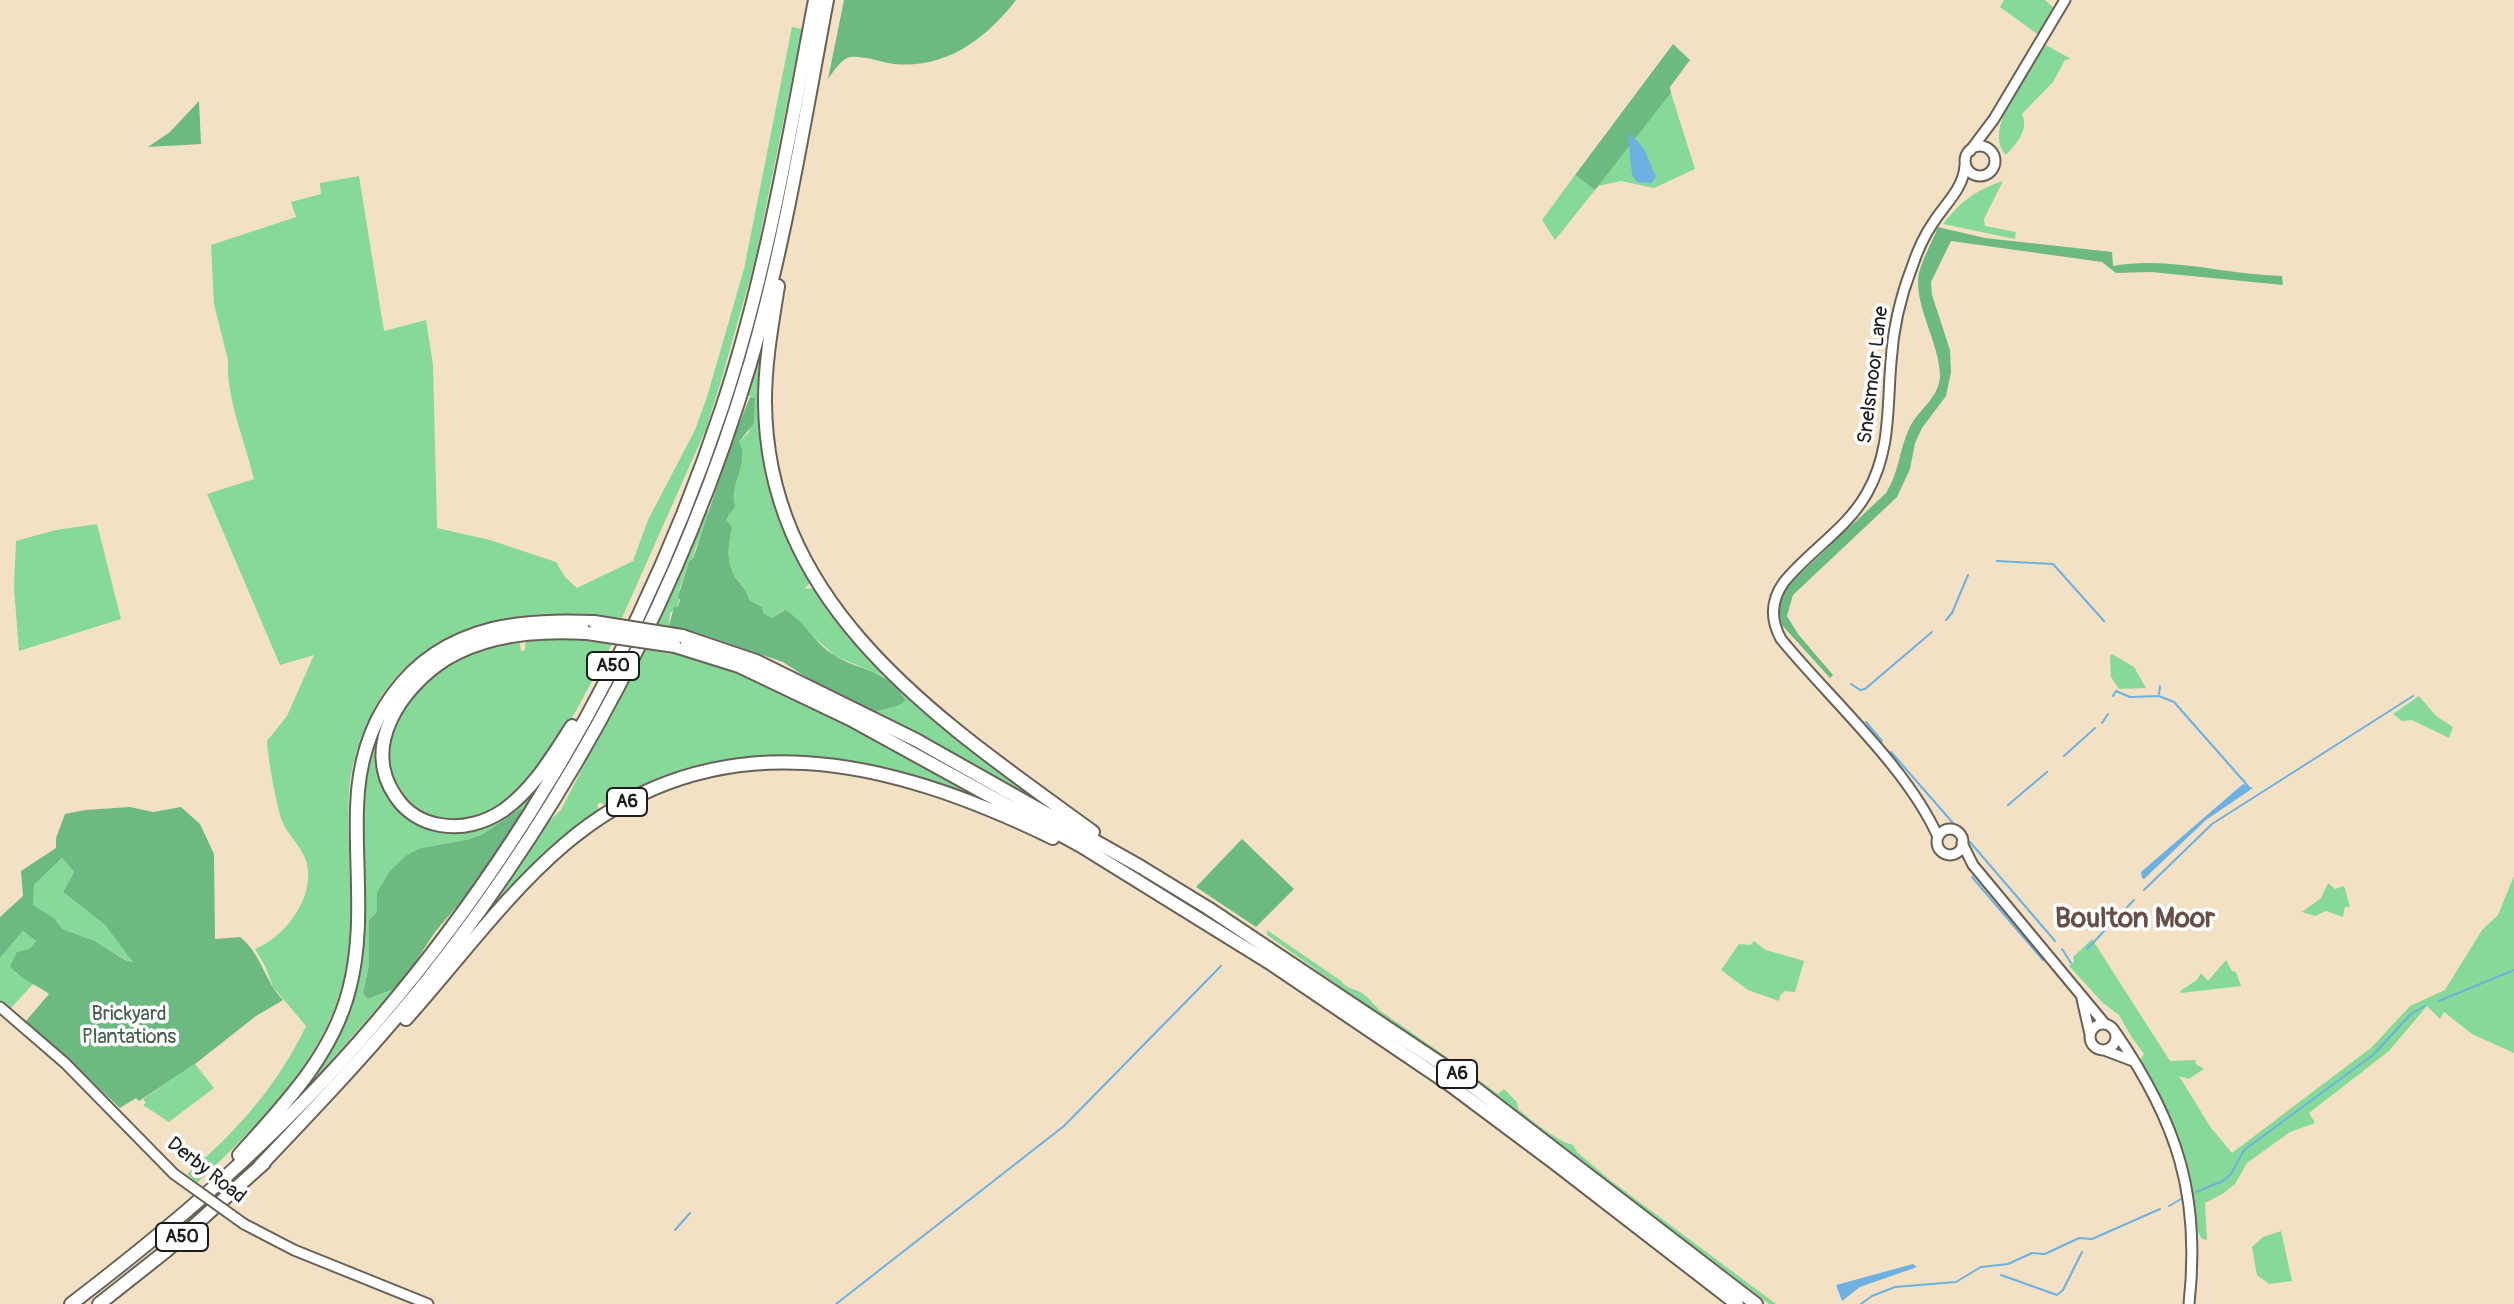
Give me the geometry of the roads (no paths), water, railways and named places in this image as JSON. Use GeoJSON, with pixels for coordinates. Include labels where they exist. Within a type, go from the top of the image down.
{"type":"FeatureCollection","features":[{"type":"Feature","properties":{"kind":"highway","name":"A50"},"geometry":{"type":"LineString","coordinates":[[71,1304],[240,1164],[315,1089],[396,997],[440,941],[530,811],[575,736],[623,646],[692,489],[722,408],[769,237],[815,0]]}},
{"type":"Feature","properties":{"kind":"highway","name":"A50"},"geometry":{"type":"LineString","coordinates":[[99,1304],[166,1251],[260,1166],[373,1045],[455,944],[523,848],[594,730],[650,621],[713,473],[751,361],[782,243],[827,0]]}},
{"type":"Feature","properties":{"kind":"highway"},"geometry":{"type":"LineString","coordinates":[[782,243],[768,352],[766,426],[780,507],[811,576],[861,641],[927,704],[996,761],[1141,867]]}},
{"type":"Feature","properties":{"kind":"highway","name":"A6"},"geometry":{"type":"LineString","coordinates":[[211,1188],[306,1077],[327,1045],[342,1011],[352,978],[357,942],[356,821],[359,775],[373,727],[389,698],[408,675],[428,658],[465,638],[492,629],[532,622],[732,651],[799,681],[955,761],[1141,867],[1288,960],[1458,1075],[1756,1304]]}},
{"type":"Feature","properties":{"kind":"highway"},"geometry":{"type":"LineString","coordinates":[[590,628],[498,639],[454,655],[426,674],[398,705],[384,741],[384,770],[390,788],[401,804],[421,819],[450,827],[482,822],[501,812],[525,792],[546,767],[602,673],[623,646]]}},
{"type":"Feature","properties":{"kind":"highway"},"geometry":{"type":"LineString","coordinates":[[678,641],[839,713],[1018,809],[1118,871]]}},
{"type":"Feature","properties":{"kind":"highway","name":"A6"},"geometry":{"type":"LineString","coordinates":[[260,1166],[366,1063],[552,855],[590,825],[639,796],[687,777],[761,763],[812,762],[855,767],[910,780],[978,804],[1118,871],[1317,993],[1449,1084],[1737,1304]]}},
{"type":"Feature","properties":{"kind":"street"},"geometry":{"type":"LineString","coordinates":[[1994,119],[1990,144],[1994,166],[1983,176],[1972,174],[1965,165],[1966,157],[1994,119],[2065,0]]}},
{"type":"Feature","properties":{"kind":"street"},"geometry":{"type":"LineString","coordinates":[[1970,151],[1980,147],[1992,154]]}},
{"type":"Feature","properties":{"kind":"street","name":"Snelsmoor Lane"},"geometry":{"type":"LineString","coordinates":[[1938,837],[1929,817],[1891,766],[1781,639],[1773,607],[1784,582],[1849,519],[1874,480],[1889,421],[1891,353],[1901,298],[1923,240],[1955,194],[1963,179],[1965,165]]}},
{"type":"Feature","properties":{"kind":"street","name":"Snelsmoor Lane"},"geometry":{"type":"LineString","coordinates":[[1955,194],[1983,176]]}},
{"type":"Feature","properties":{"kind":"street","name":"Snelsmoor Lane"},"geometry":{"type":"LineString","coordinates":[[1929,817],[1949,829]]}},
{"type":"Feature","properties":{"kind":"street"},"geometry":{"type":"LineString","coordinates":[[1973,865],[1941,850],[1938,837],[1942,831],[1949,829],[1959,833],[1973,865],[2105,1024],[2112,1027],[2148,1082],[2167,1120],[2187,1189],[2193,1234],[2189,1304]]}},
{"type":"Feature","properties":{"kind":"street"},"geometry":{"type":"LineString","coordinates":[[1952,854],[1959,850],[1962,843]]}},
{"type":"Feature","properties":{"kind":"street"},"geometry":{"type":"LineString","coordinates":[[2079,992],[2093,1046],[2133,1061]]}},
{"type":"Feature","properties":{"kind":"street","name":"Derby Road"},"geometry":{"type":"LineString","coordinates":[[0,1007],[65,1063],[174,1174],[244,1224],[294,1250],[428,1304]]}},
{"type":"Feature","properties":{"kind":"street"},"geometry":{"type":"LineString","coordinates":[[2090,1034],[2094,1027],[2105,1024]]}},
{"type":"Feature","properties":{"kind":"street"},"geometry":{"type":"LineString","coordinates":[[2104,1050],[2112,1047],[2116,1033]]}},
{"type":"Feature","properties":{"kind":"water"},"geometry":{"type":"Polygon","coordinates":[[[1628,134],[1639,142],[1645,152],[1656,176],[1652,183],[1637,182],[1632,175],[1628,134]]]}},
{"type":"Feature","properties":{"kind":"water"},"geometry":{"type":"Polygon","coordinates":[[[2243,784],[2253,788],[2206,820],[2142,878],[2141,872],[2243,784]]]}},
{"type":"Feature","properties":{"kind":"water"},"geometry":{"type":"Polygon","coordinates":[[[1913,1264],[1917,1267],[1860,1287],[1842,1301],[1836,1285],[1913,1264]]]}},
{"type":"Feature","properties":{"kind":"waterway"},"geometry":{"type":"LineString","coordinates":[[1997,561],[2053,564],[2104,621]]}},
{"type":"Feature","properties":{"kind":"waterway"},"geometry":{"type":"LineString","coordinates":[[1946,620],[1968,575]]}},
{"type":"Feature","properties":{"kind":"waterway"},"geometry":{"type":"LineString","coordinates":[[1851,684],[1860,690],[1865,689],[1932,632]]}},
{"type":"Feature","properties":{"kind":"waterway"},"geometry":{"type":"LineString","coordinates":[[2159,694],[2160,686]]}},
{"type":"Feature","properties":{"kind":"waterway"},"geometry":{"type":"LineString","coordinates":[[2113,696],[2116,691],[2130,697],[2159,696],[2174,702],[2248,786]]}},
{"type":"Feature","properties":{"kind":"waterway"},"geometry":{"type":"LineString","coordinates":[[2144,890],[2212,824],[2413,696]]}},
{"type":"Feature","properties":{"kind":"waterway"},"geometry":{"type":"LineString","coordinates":[[2102,723],[2108,714]]}},
{"type":"Feature","properties":{"kind":"waterway"},"geometry":{"type":"LineString","coordinates":[[1866,722],[1882,741]]}},
{"type":"Feature","properties":{"kind":"waterway"},"geometry":{"type":"LineString","coordinates":[[2064,756],[2095,728]]}},
{"type":"Feature","properties":{"kind":"waterway"},"geometry":{"type":"LineString","coordinates":[[1891,752],[1953,823]]}},
{"type":"Feature","properties":{"kind":"waterway"},"geometry":{"type":"LineString","coordinates":[[2008,805],[2047,772]]}},
{"type":"Feature","properties":{"kind":"waterway"},"geometry":{"type":"LineString","coordinates":[[1970,842],[2055,941]]}},
{"type":"Feature","properties":{"kind":"waterway"},"geometry":{"type":"LineString","coordinates":[[1972,877],[2043,960]]}},
{"type":"Feature","properties":{"kind":"waterway"},"geometry":{"type":"LineString","coordinates":[[2087,949],[2134,900]]}},
{"type":"Feature","properties":{"kind":"waterway"},"geometry":{"type":"LineString","coordinates":[[2062,949],[2071,963]]}},
{"type":"Feature","properties":{"kind":"waterway"},"geometry":{"type":"LineString","coordinates":[[836,1304],[1064,1126],[1221,966]]}},
{"type":"Feature","properties":{"kind":"waterway"},"geometry":{"type":"LineString","coordinates":[[2439,1001],[2514,970]]}},
{"type":"Feature","properties":{"kind":"waterway"},"geometry":{"type":"LineString","coordinates":[[2196,1192],[2223,1181],[2231,1174],[2244,1150],[2373,1055],[2411,1014],[2425,1006]]}},
{"type":"Feature","properties":{"kind":"waterway"},"geometry":{"type":"LineString","coordinates":[[2169,1206],[2181,1199]]}},
{"type":"Feature","properties":{"kind":"waterway"},"geometry":{"type":"LineString","coordinates":[[1861,1304],[1895,1287],[1956,1282],[1981,1267],[2008,1264],[2032,1253],[2045,1254],[2079,1238],[2092,1239],[2160,1209]]}},
{"type":"Feature","properties":{"kind":"waterway"},"geometry":{"type":"LineString","coordinates":[[675,1230],[690,1213]]}},
{"type":"Feature","properties":{"kind":"waterway"},"geometry":{"type":"LineString","coordinates":[[2001,1275],[2057,1295],[2063,1290],[2082,1252]]}},
{"type":"Feature","properties":{"kind":"district","name":"Boulton Moor"},"geometry":{"type":"Point","coordinates":[2135,920]}},
{"type":"Feature","properties":{"kind":"park label","name":"Brickyard Plantations"},"geometry":{"type":"Point","coordinates":[129,1026]}}]}
